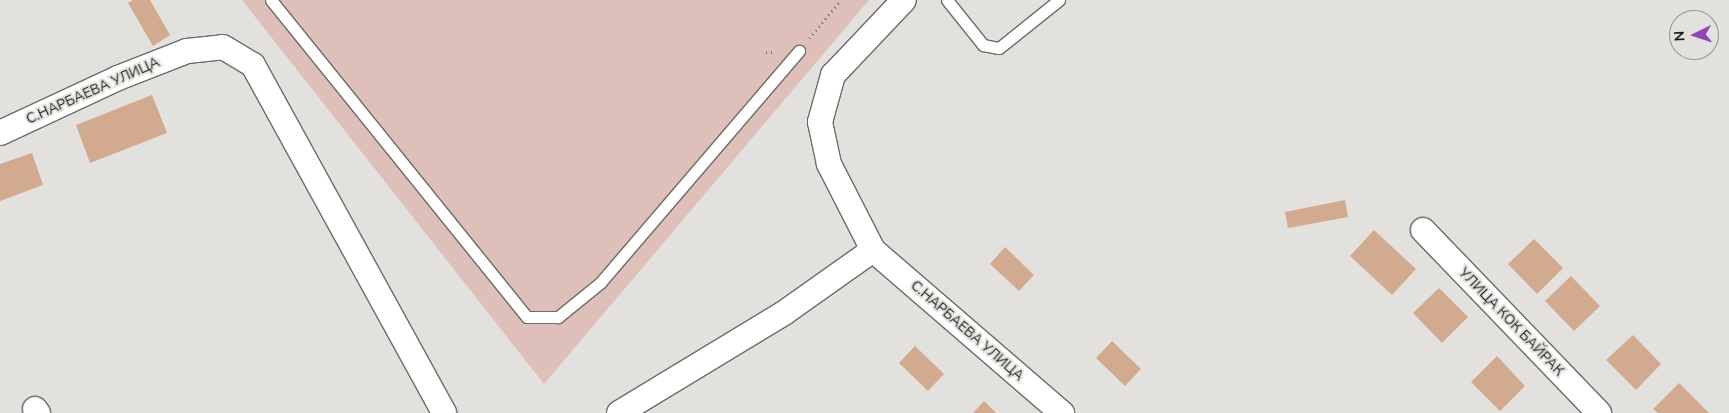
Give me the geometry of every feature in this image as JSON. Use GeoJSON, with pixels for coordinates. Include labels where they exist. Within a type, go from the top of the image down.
{"type":"FeatureCollection","features":[{"type":"Feature","properties":{"kind":"street"},"geometry":{"type":"LineString","coordinates":[[619,413],[784,313],[873,250],[829,164],[820,122],[833,75],[904,0]]}},
{"type":"Feature","properties":{"kind":"street","name":"С.НАРБАЕВА УЛИЦА"},"geometry":{"type":"LineString","coordinates":[[0,133],[118,78],[187,51],[223,47],[253,65],[444,413]]}},
{"type":"Feature","properties":{"kind":"street","name":"УЛИЦА КОК БАЙРАК"},"geometry":{"type":"LineString","coordinates":[[1423,230],[1600,413]]}},
{"type":"Feature","properties":{"kind":"street","name":"С.НАРБАЕВА УЛИЦА"},"geometry":{"type":"LineString","coordinates":[[873,250],[1062,413]]}},
{"type":"Feature","properties":{"kind":"lane"},"geometry":{"type":"LineString","coordinates":[[271,0],[528,317],[558,317],[600,282],[799,51]]}},
{"type":"Feature","properties":{"kind":"lane"},"geometry":{"type":"LineString","coordinates":[[948,0],[983,45],[999,48],[1059,0]]}},
{"type":"Feature","properties":{"kind":"shaded area"},"geometry":{"type":"Polygon","coordinates":[[[242,0],[869,0],[544,384],[242,0]]]}},
{"type":"Feature","properties":{"kind":"building"},"geometry":{"type":"Polygon","coordinates":[[[133,0],[150,0],[170,35],[153,46],[128,3],[133,0]]]}},
{"type":"Feature","properties":{"kind":"building"},"geometry":{"type":"Polygon","coordinates":[[[152,95],[167,133],[90,163],[76,125],[152,95]]]}},
{"type":"Feature","properties":{"kind":"building"},"geometry":{"type":"Polygon","coordinates":[[[32,153],[43,185],[0,201],[0,164],[32,153]]]}},
{"type":"Feature","properties":{"kind":"building"},"geometry":{"type":"Polygon","coordinates":[[[1345,200],[1348,217],[1288,228],[1285,212],[1345,200]]]}},
{"type":"Feature","properties":{"kind":"building"},"geometry":{"type":"Polygon","coordinates":[[[1374,230],[1416,269],[1392,295],[1350,256],[1374,230]]]}},
{"type":"Feature","properties":{"kind":"building"},"geometry":{"type":"Polygon","coordinates":[[[1534,239],[1563,268],[1537,294],[1508,264],[1534,239]]]}},
{"type":"Feature","properties":{"kind":"building"},"geometry":{"type":"Polygon","coordinates":[[[1005,247],[1034,275],[1019,291],[990,264],[1005,247]]]}},
{"type":"Feature","properties":{"kind":"building"},"geometry":{"type":"Polygon","coordinates":[[[1571,276],[1600,306],[1574,331],[1545,301],[1571,276]]]}},
{"type":"Feature","properties":{"kind":"building"},"geometry":{"type":"Polygon","coordinates":[[[1439,288],[1468,317],[1442,343],[1413,313],[1439,288]]]}},
{"type":"Feature","properties":{"kind":"building"},"geometry":{"type":"Polygon","coordinates":[[[1633,335],[1661,364],[1636,390],[1606,360],[1633,335]]]}},
{"type":"Feature","properties":{"kind":"building"},"geometry":{"type":"Polygon","coordinates":[[[1112,341],[1141,369],[1125,386],[1096,358],[1112,341]]]}},
{"type":"Feature","properties":{"kind":"building"},"geometry":{"type":"Polygon","coordinates":[[[915,346],[944,374],[928,391],[899,363],[915,346]]]}},
{"type":"Feature","properties":{"kind":"building"},"geometry":{"type":"Polygon","coordinates":[[[1497,356],[1525,386],[1500,411],[1471,382],[1497,356]]]}},
{"type":"Feature","properties":{"kind":"building"},"geometry":{"type":"Polygon","coordinates":[[[1679,383],[1709,413],[1658,413],[1653,409],[1679,383]]]}},
{"type":"Feature","properties":{"kind":"building"},"geometry":{"type":"Polygon","coordinates":[[[984,401],[996,413],[973,413],[984,401]]]}}]}
